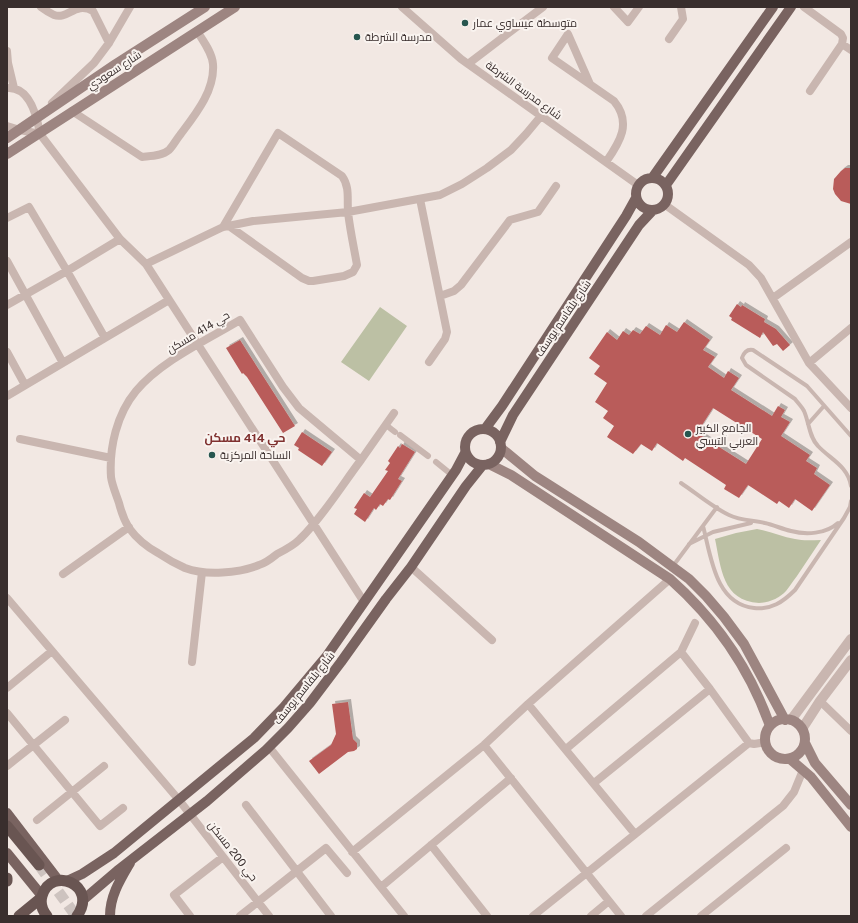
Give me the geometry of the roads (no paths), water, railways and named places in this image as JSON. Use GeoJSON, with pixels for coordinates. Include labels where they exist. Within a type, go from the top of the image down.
{"type":"FeatureCollection","features":[{"type":"Feature","properties":{"kind":"highway"},"geometry":{"type":"LineString","coordinates":[[7,826],[36,867],[7,837]]}},
{"type":"Feature","properties":{"kind":"highway"},"geometry":{"type":"LineString","coordinates":[[19,916],[42,897],[47,887],[52,883],[63,881],[77,886],[81,892],[83,902],[90,916]]}},
{"type":"Feature","properties":{"kind":"highway"},"geometry":{"type":"LineString","coordinates":[[42,897],[43,910],[47,916]]}},
{"type":"Feature","properties":{"kind":"highway"},"geometry":{"type":"LineString","coordinates":[[78,916],[83,902]]}},
{"type":"Feature","properties":{"kind":"main road","name":"شارع سعودي"},"geometry":{"type":"LineString","coordinates":[[7,138],[116,64],[205,7]]}},
{"type":"Feature","properties":{"kind":"main road","name":"شارع سعودي"},"geometry":{"type":"LineString","coordinates":[[7,154],[235,7]]}},
{"type":"Feature","properties":{"kind":"main road"},"geometry":{"type":"LineString","coordinates":[[653,177],[663,181],[666,185],[668,196],[664,204],[658,209],[653,210],[642,207],[636,198],[635,193],[638,185],[643,180],[653,177],[773,7]]}},
{"type":"Feature","properties":{"kind":"main road"},"geometry":{"type":"LineString","coordinates":[[666,185],[791,7]]}},
{"type":"Feature","properties":{"kind":"main road","name":"شارع بلقاسم يوسف"},"geometry":{"type":"LineString","coordinates":[[484,430],[502,406],[626,216],[636,198]]}},
{"type":"Feature","properties":{"kind":"main road","name":"شارع بلقاسم يوسف"},"geometry":{"type":"LineString","coordinates":[[500,445],[506,428],[517,409],[639,225],[653,210]]}},
{"type":"Feature","properties":{"kind":"main road"},"geometry":{"type":"LineString","coordinates":[[770,726],[762,702],[723,636],[704,613],[670,579],[511,475],[486,465],[472,462],[465,453],[466,440],[469,435],[474,431],[484,430],[494,434],[500,445],[535,476],[639,542],[689,579],[706,596],[740,639],[788,720]]}},
{"type":"Feature","properties":{"kind":"main road"},"geometry":{"type":"LineString","coordinates":[[486,465],[497,458],[500,445]]}},
{"type":"Feature","properties":{"kind":"main road","name":"شارع بلقاسم يوسف"},"geometry":{"type":"LineString","coordinates":[[63,881],[89,870],[114,853],[254,738],[284,707],[326,657],[452,475],[465,453]]}},
{"type":"Feature","properties":{"kind":"main road","name":"شارع بلقاسم يوسف"},"geometry":{"type":"LineString","coordinates":[[83,902],[133,859],[207,800],[269,747],[288,728],[310,703],[386,598],[411,567],[466,486],[486,465]]}},
{"type":"Feature","properties":{"kind":"main road"},"geometry":{"type":"LineString","coordinates":[[805,744],[797,756],[790,759],[783,759],[771,754],[766,742],[766,736],[770,726],[775,723],[788,720],[795,722],[802,729],[805,744],[815,763],[849,799]]}},
{"type":"Feature","properties":{"kind":"main road"},"geometry":{"type":"LineString","coordinates":[[790,759],[811,777],[851,826]]}},
{"type":"Feature","properties":{"kind":"main road"},"geometry":{"type":"LineString","coordinates":[[7,813],[63,881]]}},
{"type":"Feature","properties":{"kind":"main road"},"geometry":{"type":"LineString","coordinates":[[8,855],[42,897]]}},
{"type":"Feature","properties":{"kind":"main road"},"geometry":{"type":"LineString","coordinates":[[110,916],[110,906],[113,895],[133,859]]}},
{"type":"Feature","properties":{"kind":"street"},"geometry":{"type":"LineString","coordinates":[[41,7],[55,16],[63,15],[78,8],[88,8],[93,11],[109,43]]}},
{"type":"Feature","properties":{"kind":"street"},"geometry":{"type":"LineString","coordinates":[[37,117],[94,63],[109,43],[130,7]]}},
{"type":"Feature","properties":{"kind":"street","name":"شارع مدرسة الشرطة"},"geometry":{"type":"LineString","coordinates":[[402,7],[468,64],[638,185]]}},
{"type":"Feature","properties":{"kind":"street"},"geometry":{"type":"LineString","coordinates":[[468,64],[543,7]]}},
{"type":"Feature","properties":{"kind":"street"},"geometry":{"type":"LineString","coordinates":[[614,7],[628,22],[639,7]]}},
{"type":"Feature","properties":{"kind":"street"},"geometry":{"type":"LineString","coordinates":[[669,39],[683,19],[681,7]]}},
{"type":"Feature","properties":{"kind":"street"},"geometry":{"type":"LineString","coordinates":[[804,7],[841,34],[843,38],[842,44],[810,91]]}},
{"type":"Feature","properties":{"kind":"street"},"geometry":{"type":"LineString","coordinates":[[72,111],[142,157],[161,154],[169,150],[206,96],[212,76],[213,63],[209,50],[197,31]]}},
{"type":"Feature","properties":{"kind":"street"},"geometry":{"type":"LineString","coordinates":[[590,84],[568,34],[552,58],[614,101],[622,116],[622,135],[619,144],[606,162]]}},
{"type":"Feature","properties":{"kind":"street"},"geometry":{"type":"LineString","coordinates":[[842,44],[851,50]]}},
{"type":"Feature","properties":{"kind":"street"},"geometry":{"type":"LineString","coordinates":[[7,51],[11,88],[20,90],[30,102],[37,117],[40,134],[120,239],[146,264],[364,602]]}},
{"type":"Feature","properties":{"kind":"street"},"geometry":{"type":"LineString","coordinates":[[146,264],[226,227],[253,221],[348,212],[440,195],[462,184],[487,168],[510,150],[541,116]]}},
{"type":"Feature","properties":{"kind":"street"},"geometry":{"type":"LineString","coordinates":[[7,126],[40,134]]}},
{"type":"Feature","properties":{"kind":"street"},"geometry":{"type":"LineString","coordinates":[[278,133],[342,176],[346,182],[348,190],[348,212],[357,265],[353,272],[344,276],[309,281],[302,278],[226,227],[278,133]]}},
{"type":"Feature","properties":{"kind":"street"},"geometry":{"type":"LineString","coordinates":[[440,296],[454,291],[461,285],[510,220],[538,212],[556,186]]}},
{"type":"Feature","properties":{"kind":"street"},"geometry":{"type":"LineString","coordinates":[[420,199],[447,332],[429,362]]}},
{"type":"Feature","properties":{"kind":"street"},"geometry":{"type":"LineString","coordinates":[[664,204],[749,265],[761,278],[809,363],[851,408]]}},
{"type":"Feature","properties":{"kind":"street"},"geometry":{"type":"LineString","coordinates":[[7,218],[29,206],[105,338]]}},
{"type":"Feature","properties":{"kind":"street"},"geometry":{"type":"LineString","coordinates":[[7,305],[25,293],[67,271],[120,239]]}},
{"type":"Feature","properties":{"kind":"street"},"geometry":{"type":"LineString","coordinates":[[773,298],[851,242]]}},
{"type":"Feature","properties":{"kind":"street"},"geometry":{"type":"LineString","coordinates":[[7,261],[63,363]]}},
{"type":"Feature","properties":{"kind":"street"},"geometry":{"type":"LineString","coordinates":[[7,396],[169,300]]}},
{"type":"Feature","properties":{"kind":"street","name":"حي 414 مسكن"},"geometry":{"type":"LineString","coordinates":[[360,460],[299,408],[283,387],[240,320],[169,362],[147,379],[135,392],[119,422],[113,442],[111,478],[121,510],[129,527],[139,539],[150,548],[169,560],[186,568],[202,572],[240,571],[260,565],[299,540],[313,525],[394,413]]}},
{"type":"Feature","properties":{"kind":"street"},"geometry":{"type":"LineString","coordinates":[[809,363],[851,328]]}},
{"type":"Feature","properties":{"kind":"street"},"geometry":{"type":"LineString","coordinates":[[7,352],[25,385]]}},
{"type":"Feature","properties":{"kind":"street"},"geometry":{"type":"LineString","coordinates":[[386,425],[428,456]]}},
{"type":"Feature","properties":{"kind":"street"},"geometry":{"type":"LineString","coordinates":[[20,438],[111,458]]}},
{"type":"Feature","properties":{"kind":"street"},"geometry":{"type":"LineString","coordinates":[[436,462],[452,475]]}},
{"type":"Feature","properties":{"kind":"street"},"geometry":{"type":"LineString","coordinates":[[63,574],[129,527]]}},
{"type":"Feature","properties":{"kind":"street"},"geometry":{"type":"LineString","coordinates":[[411,567],[492,640]]}},
{"type":"Feature","properties":{"kind":"street"},"geometry":{"type":"LineString","coordinates":[[192,662],[202,572]]}},
{"type":"Feature","properties":{"kind":"street"},"geometry":{"type":"LineString","coordinates":[[352,852],[484,745],[528,704],[670,579]]}},
{"type":"Feature","properties":{"kind":"street","name":"حي 200 مسكن"},"geometry":{"type":"LineString","coordinates":[[7,598],[190,813],[269,916]]}},
{"type":"Feature","properties":{"kind":"street"},"geometry":{"type":"LineString","coordinates":[[566,749],[681,652],[695,623]]}},
{"type":"Feature","properties":{"kind":"street"},"geometry":{"type":"LineString","coordinates":[[788,720],[851,639]]}},
{"type":"Feature","properties":{"kind":"street"},"geometry":{"type":"LineString","coordinates":[[7,688],[52,651]]}},
{"type":"Feature","properties":{"kind":"street"},"geometry":{"type":"LineString","coordinates":[[681,652],[749,743],[754,744],[766,742]]}},
{"type":"Feature","properties":{"kind":"street"},"geometry":{"type":"LineString","coordinates":[[802,729],[820,701],[851,660]]}},
{"type":"Feature","properties":{"kind":"street"},"geometry":{"type":"LineString","coordinates":[[594,783],[710,689]]}},
{"type":"Feature","properties":{"kind":"street"},"geometry":{"type":"LineString","coordinates":[[820,701],[851,731]]}},
{"type":"Feature","properties":{"kind":"street"},"geometry":{"type":"LineString","coordinates":[[528,704],[635,834]]}},
{"type":"Feature","properties":{"kind":"street"},"geometry":{"type":"LineString","coordinates":[[7,713],[100,826],[123,808]]}},
{"type":"Feature","properties":{"kind":"street"},"geometry":{"type":"LineString","coordinates":[[7,766],[65,720]]}},
{"type":"Feature","properties":{"kind":"street"},"geometry":{"type":"LineString","coordinates":[[533,916],[749,743]]}},
{"type":"Feature","properties":{"kind":"street"},"geometry":{"type":"LineString","coordinates":[[484,745],[621,916]]}},
{"type":"Feature","properties":{"kind":"street"},"geometry":{"type":"LineString","coordinates":[[269,747],[404,916]]}},
{"type":"Feature","properties":{"kind":"street"},"geometry":{"type":"LineString","coordinates":[[37,820],[104,766]]}},
{"type":"Feature","properties":{"kind":"street"},"geometry":{"type":"LineString","coordinates":[[646,916],[782,806],[794,792],[803,770]]}},
{"type":"Feature","properties":{"kind":"street"},"geometry":{"type":"LineString","coordinates":[[381,887],[511,778]]}},
{"type":"Feature","properties":{"kind":"street"},"geometry":{"type":"LineString","coordinates":[[246,805],[331,916]]}},
{"type":"Feature","properties":{"kind":"street"},"geometry":{"type":"LineString","coordinates":[[431,845],[487,916]]}},
{"type":"Feature","properties":{"kind":"street"},"geometry":{"type":"LineString","coordinates":[[240,916],[326,848],[347,873]]}},
{"type":"Feature","properties":{"kind":"street"},"geometry":{"type":"LineString","coordinates":[[701,916],[786,848]]}},
{"type":"Feature","properties":{"kind":"street"},"geometry":{"type":"LineString","coordinates":[[190,916],[174,895],[223,857]]}},
{"type":"Feature","properties":{"kind":"street"},"geometry":{"type":"LineString","coordinates":[[591,916],[609,901]]}},
{"type":"Feature","properties":{"kind":"lane"},"geometry":{"type":"LineString","coordinates":[[851,436],[806,386],[756,352],[748,350],[744,353],[742,358],[744,363],[795,399],[804,411],[817,446],[845,470],[849,475],[851,486]]}},
{"type":"Feature","properties":{"kind":"lane"},"geometry":{"type":"LineString","coordinates":[[808,424],[824,406]]}},
{"type":"Feature","properties":{"kind":"lane"},"geometry":{"type":"LineString","coordinates":[[681,483],[728,515],[737,519],[764,523],[793,532],[822,532],[834,527],[844,518]]}},
{"type":"Feature","properties":{"kind":"lane"},"geometry":{"type":"LineString","coordinates":[[703,526],[717,577],[727,595],[736,602],[748,607],[761,609],[774,606],[786,600],[844,518],[850,507],[851,501]]}},
{"type":"Feature","properties":{"kind":"lane"},"geometry":{"type":"LineString","coordinates":[[673,566],[717,507]]}},
{"type":"Feature","properties":{"kind":"lane"},"geometry":{"type":"LineString","coordinates":[[689,544],[713,532],[750,523],[764,523]]}},
{"type":"Feature","properties":{"kind":"tunnel"},"geometry":{"type":"LineString","coordinates":[[39,865],[76,916]]}},
{"type":"Feature","properties":{"kind":"place","name":"متوسطة عيساوي عمار"},"geometry":{"type":"Point","coordinates":[465,23]}},
{"type":"Feature","properties":{"kind":"place","name":"مدرسة الشرطة"},"geometry":{"type":"Point","coordinates":[357,37]}},
{"type":"Feature","properties":{"kind":"place","name":"الجامع الكبير العربي التبسي"},"geometry":{"type":"Point","coordinates":[688,434]}},
{"type":"Feature","properties":{"kind":"place","name":"الساحة المركزية"},"geometry":{"type":"Point","coordinates":[212,455]}},
{"type":"Feature","properties":{"kind":"district","name":"حي 414 مسكن"},"geometry":{"type":"Point","coordinates":[245,438]}}]}
